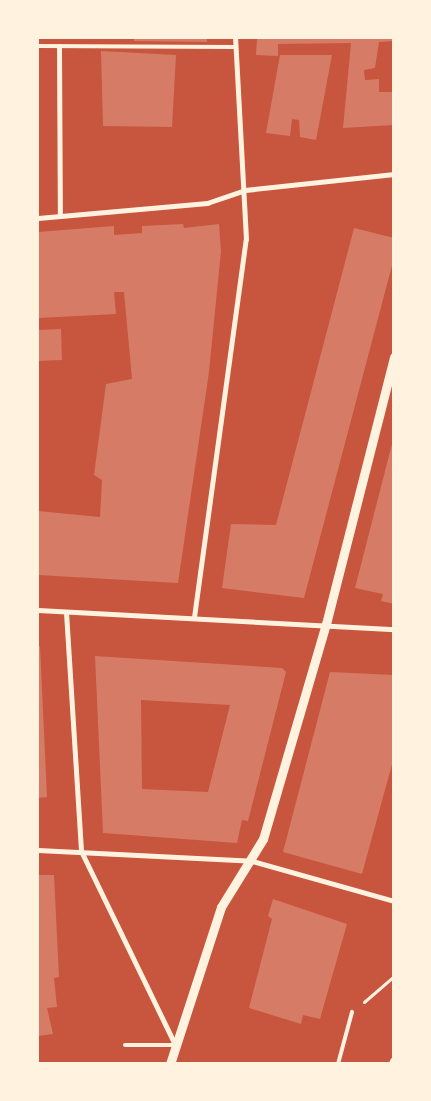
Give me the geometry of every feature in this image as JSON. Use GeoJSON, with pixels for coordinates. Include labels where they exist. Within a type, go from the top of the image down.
{"type":"FeatureCollection","features":[{"type":"Feature","properties":{"kind":"street"},"geometry":{"type":"LineString","coordinates":[[194,617],[246,239],[236,38]]}},
{"type":"Feature","properties":{"kind":"street"},"geometry":{"type":"LineString","coordinates":[[59,46],[60,216]]}},
{"type":"Feature","properties":{"kind":"street"},"geometry":{"type":"LineString","coordinates":[[38,218],[206,203],[245,190],[394,174]]}},
{"type":"Feature","properties":{"kind":"street"},"geometry":{"type":"LineString","coordinates":[[170,1064],[221,908],[233,885],[252,861],[263,839],[326,624],[394,357]]}},
{"type":"Feature","properties":{"kind":"street"},"geometry":{"type":"LineString","coordinates":[[38,610],[394,629]]}},
{"type":"Feature","properties":{"kind":"street"},"geometry":{"type":"LineString","coordinates":[[66,612],[81,851],[175,1045]]}},
{"type":"Feature","properties":{"kind":"street"},"geometry":{"type":"LineString","coordinates":[[38,850],[252,861],[394,901]]}},
{"type":"Feature","properties":{"kind":"lane"},"geometry":{"type":"LineString","coordinates":[[38,46],[236,47]]}},
{"type":"Feature","properties":{"kind":"lane"},"geometry":{"type":"LineString","coordinates":[[338,1064],[352,1012]]}},
{"type":"Feature","properties":{"kind":"lane"},"geometry":{"type":"LineString","coordinates":[[125,1045],[175,1045]]}},
{"type":"Feature","properties":{"kind":"path"},"geometry":{"type":"LineString","coordinates":[[352,1012],[394,976]]}},
{"type":"Feature","properties":{"kind":"building"},"geometry":{"type":"Polygon","coordinates":[[[134,38],[207,38],[207,42],[134,41],[134,38]]]}},
{"type":"Feature","properties":{"kind":"building"},"geometry":{"type":"Polygon","coordinates":[[[257,38],[394,38],[394,41],[379,42],[375,68],[364,70],[365,80],[379,79],[379,92],[394,92],[394,125],[343,128],[351,43],[278,44],[278,56],[256,55],[257,38]]]}},
{"type":"Feature","properties":{"kind":"building"},"geometry":{"type":"Polygon","coordinates":[[[101,51],[176,55],[172,127],[103,126],[101,51]]]}},
{"type":"Feature","properties":{"kind":"building"},"geometry":{"type":"Polygon","coordinates":[[[280,55],[332,55],[316,140],[300,137],[299,120],[292,119],[290,136],[266,133],[280,55]]]}},
{"type":"Feature","properties":{"kind":"building"},"geometry":{"type":"Polygon","coordinates":[[[183,224],[184,228],[219,224],[221,251],[209,372],[178,583],[38,575],[38,511],[100,517],[102,480],[94,475],[106,384],[132,379],[124,292],[114,292],[116,314],[38,318],[38,232],[114,226],[114,235],[142,233],[142,226],[183,224]]]}},
{"type":"Feature","properties":{"kind":"building"},"geometry":{"type":"Polygon","coordinates":[[[354,228],[394,238],[394,258],[304,598],[222,588],[231,524],[276,525],[354,228]]]}},
{"type":"Feature","properties":{"kind":"building"},"geometry":{"type":"Polygon","coordinates":[[[61,329],[62,360],[38,361],[38,330],[61,329]]]}},
{"type":"Feature","properties":{"kind":"building"},"geometry":{"type":"Polygon","coordinates":[[[393,440],[394,604],[381,601],[383,594],[355,588],[393,440]]]}},
{"type":"Feature","properties":{"kind":"building"},"geometry":{"type":"Polygon","coordinates":[[[38,646],[40,646],[47,797],[38,798],[38,646]]]}},
{"type":"Feature","properties":{"kind":"building"},"geometry":{"type":"Polygon","coordinates":[[[95,656],[282,668],[286,672],[248,821],[242,820],[237,843],[103,833],[95,656]],[[141,700],[142,789],[208,792],[230,705],[141,700]]]}},
{"type":"Feature","properties":{"kind":"building"},"geometry":{"type":"Polygon","coordinates":[[[330,672],[394,675],[394,757],[362,874],[283,852],[330,672]]]}},
{"type":"Feature","properties":{"kind":"building"},"geometry":{"type":"Polygon","coordinates":[[[38,875],[54,875],[59,977],[54,978],[57,1007],[47,1008],[53,1034],[38,1036],[38,875]]]}},
{"type":"Feature","properties":{"kind":"building"},"geometry":{"type":"Polygon","coordinates":[[[273,899],[347,924],[320,1019],[303,1015],[301,1024],[249,1008],[272,919],[268,916],[273,899]]]}}]}
